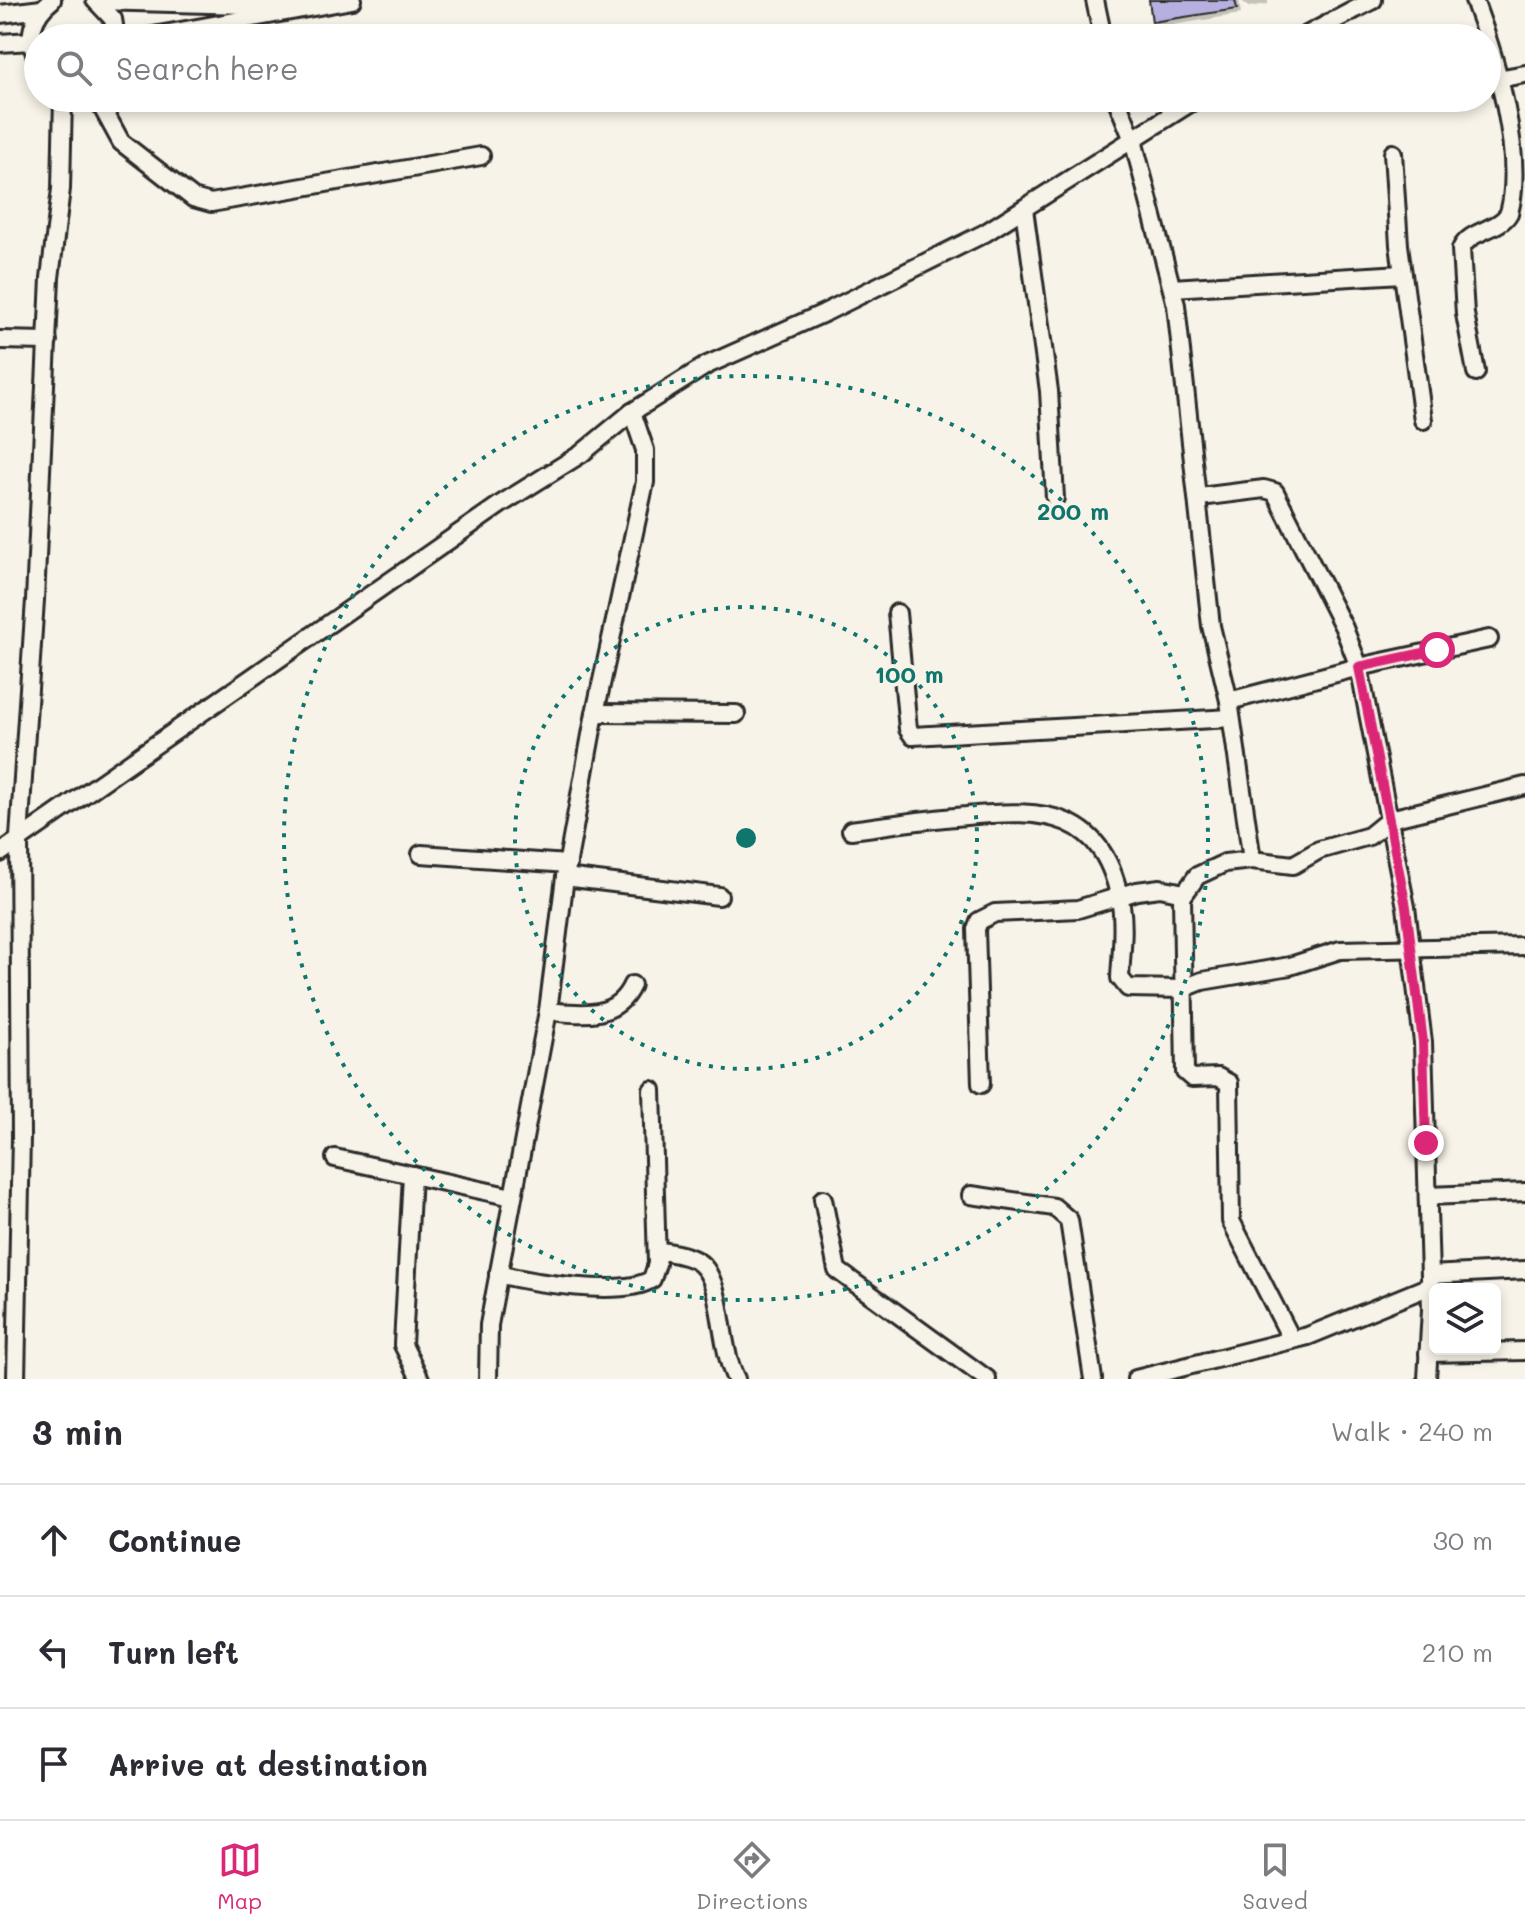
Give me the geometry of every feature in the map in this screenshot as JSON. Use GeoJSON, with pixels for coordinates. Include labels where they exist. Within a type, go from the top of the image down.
{"type":"FeatureCollection","features":[{"type":"Feature","properties":{"kind":"street"},"geometry":{"type":"LineString","coordinates":[[96,0],[301,7]]}},
{"type":"Feature","properties":{"kind":"street"},"geometry":{"type":"LineString","coordinates":[[96,0],[114,24]]}},
{"type":"Feature","properties":{"kind":"street"},"geometry":{"type":"LineString","coordinates":[[231,24],[301,7],[352,0]]}},
{"type":"Feature","properties":{"kind":"street"},"geometry":{"type":"LineString","coordinates":[[1095,0],[1100,24]]}},
{"type":"Feature","properties":{"kind":"street"},"geometry":{"type":"LineString","coordinates":[[1328,24],[1373,0]]}},
{"type":"Feature","properties":{"kind":"street"},"geometry":{"type":"LineString","coordinates":[[1474,0],[1483,24]]}},
{"type":"Feature","properties":{"kind":"street"},"geometry":{"type":"LineString","coordinates":[[0,14],[49,2]]}},
{"type":"Feature","properties":{"kind":"street"},"geometry":{"type":"LineString","coordinates":[[34,24],[49,2]]}},
{"type":"Feature","properties":{"kind":"street"},"geometry":{"type":"LineString","coordinates":[[0,43],[24,41]]}},
{"type":"Feature","properties":{"kind":"street"},"geometry":{"type":"LineString","coordinates":[[1476,372],[1465,314],[1461,249],[1473,236],[1507,217],[1513,200],[1518,136],[1501,73]]}},
{"type":"Feature","properties":{"kind":"street"},"geometry":{"type":"LineString","coordinates":[[1503,78],[1525,74]]}},
{"type":"Feature","properties":{"kind":"street"},"geometry":{"type":"LineString","coordinates":[[16,1379],[21,1137],[19,837],[52,252],[61,189],[63,112]]}},
{"type":"Feature","properties":{"kind":"street"},"geometry":{"type":"LineString","coordinates":[[105,112],[121,142],[193,198],[211,203],[481,156]]}},
{"type":"Feature","properties":{"kind":"street"},"geometry":{"type":"LineString","coordinates":[[1122,112],[1133,140],[1172,288],[1200,497],[1211,626],[1230,710],[1252,860]]}},
{"type":"Feature","properties":{"kind":"street"},"geometry":{"type":"LineString","coordinates":[[0,853],[501,504],[581,454],[632,412],[707,365],[824,313],[985,233],[1176,112]]}},
{"type":"Feature","properties":{"kind":"street"},"geometry":{"type":"LineString","coordinates":[[1393,153],[1402,274],[1423,420]]}},
{"type":"Feature","properties":{"kind":"street"},"geometry":{"type":"LineString","coordinates":[[1024,209],[1049,391],[1055,498]]}},
{"type":"Feature","properties":{"kind":"street"},"geometry":{"type":"LineString","coordinates":[[1172,288],[1402,274]]}},
{"type":"Feature","properties":{"kind":"street"},"geometry":{"type":"LineString","coordinates":[[0,340],[48,341]]}},
{"type":"Feature","properties":{"kind":"street"},"geometry":{"type":"LineString","coordinates":[[488,1379],[489,1325],[548,1011],[567,871],[595,713],[645,482],[645,450],[632,412]]}},
{"type":"Feature","properties":{"kind":"street"},"geometry":{"type":"LineString","coordinates":[[1200,497],[1264,489],[1275,492],[1344,628],[1359,667],[1390,819],[1423,1042],[1429,1196],[1427,1379]]}},
{"type":"Feature","properties":{"kind":"street"},"geometry":{"type":"LineString","coordinates":[[897,613],[908,729],[913,736],[1230,710],[1359,667],[1489,639]]}},
{"type":"Feature","properties":{"kind":"street"},"geometry":{"type":"LineString","coordinates":[[595,713],[736,714]]}},
{"type":"Feature","properties":{"kind":"street"},"geometry":{"type":"LineString","coordinates":[[1292,1340],[1231,1221],[1229,1083],[1218,1077],[1192,1078],[1185,1072],[1182,989],[1184,893],[1191,882],[1205,871],[1225,863],[1252,860],[1293,865],[1319,850],[1369,836],[1390,819],[1525,786]]}},
{"type":"Feature","properties":{"kind":"street"},"geometry":{"type":"LineString","coordinates":[[851,830],[1005,811],[1032,811],[1072,822],[1095,845],[1118,895],[1123,916],[1123,985],[1182,989],[1202,981],[1290,966],[1327,952],[1525,946]]}},
{"type":"Feature","properties":{"kind":"street"},"geometry":{"type":"LineString","coordinates":[[421,854],[567,871],[719,896]]}},
{"type":"Feature","properties":{"kind":"street"},"geometry":{"type":"LineString","coordinates":[[981,1084],[976,929],[979,921],[995,913],[1078,909],[1118,895],[1160,888],[1184,893]]}},
{"type":"Feature","properties":{"kind":"street"},"geometry":{"type":"LineString","coordinates":[[548,1011],[609,1010],[623,1002],[632,985]]}},
{"type":"Feature","properties":{"kind":"street"},"geometry":{"type":"LineString","coordinates":[[498,1274],[532,1283],[629,1286],[652,1279],[656,1273],[657,1250],[652,1090]]}},
{"type":"Feature","properties":{"kind":"street"},"geometry":{"type":"LineString","coordinates":[[335,1158],[512,1197]]}},
{"type":"Feature","properties":{"kind":"street"},"geometry":{"type":"LineString","coordinates":[[412,1175],[403,1345],[420,1379]]}},
{"type":"Feature","properties":{"kind":"street"},"geometry":{"type":"LineString","coordinates":[[1429,1196],[1525,1192]]}},
{"type":"Feature","properties":{"kind":"street"},"geometry":{"type":"LineString","coordinates":[[971,1195],[1054,1207],[1065,1213],[1069,1220],[1093,1379]]}},
{"type":"Feature","properties":{"kind":"street"},"geometry":{"type":"LineString","coordinates":[[823,1199],[837,1270],[987,1379]]}},
{"type":"Feature","properties":{"kind":"street"},"geometry":{"type":"LineString","coordinates":[[657,1250],[696,1261],[708,1273],[718,1302],[726,1359],[736,1379]]}},
{"type":"Feature","properties":{"kind":"street"},"geometry":{"type":"LineString","coordinates":[[1136,1379],[1292,1340],[1430,1281],[1525,1270]]}},
{"type":"Feature","properties":{"kind":"street"},"geometry":{"type":"LineString","coordinates":[[1428,1353],[1525,1351]]}},
{"type":"Feature","properties":{"kind":"building"},"geometry":{"type":"Polygon","coordinates":[[[1149,0],[1235,0],[1237,9],[1152,22],[1149,0]]]}},
{"type":"Feature","properties":{"kind":"route"},"geometry":{"type":"LineString","coordinates":[[1426,1143],[1423,1042],[1406,907],[1359,667],[1437,650]]}}]}
